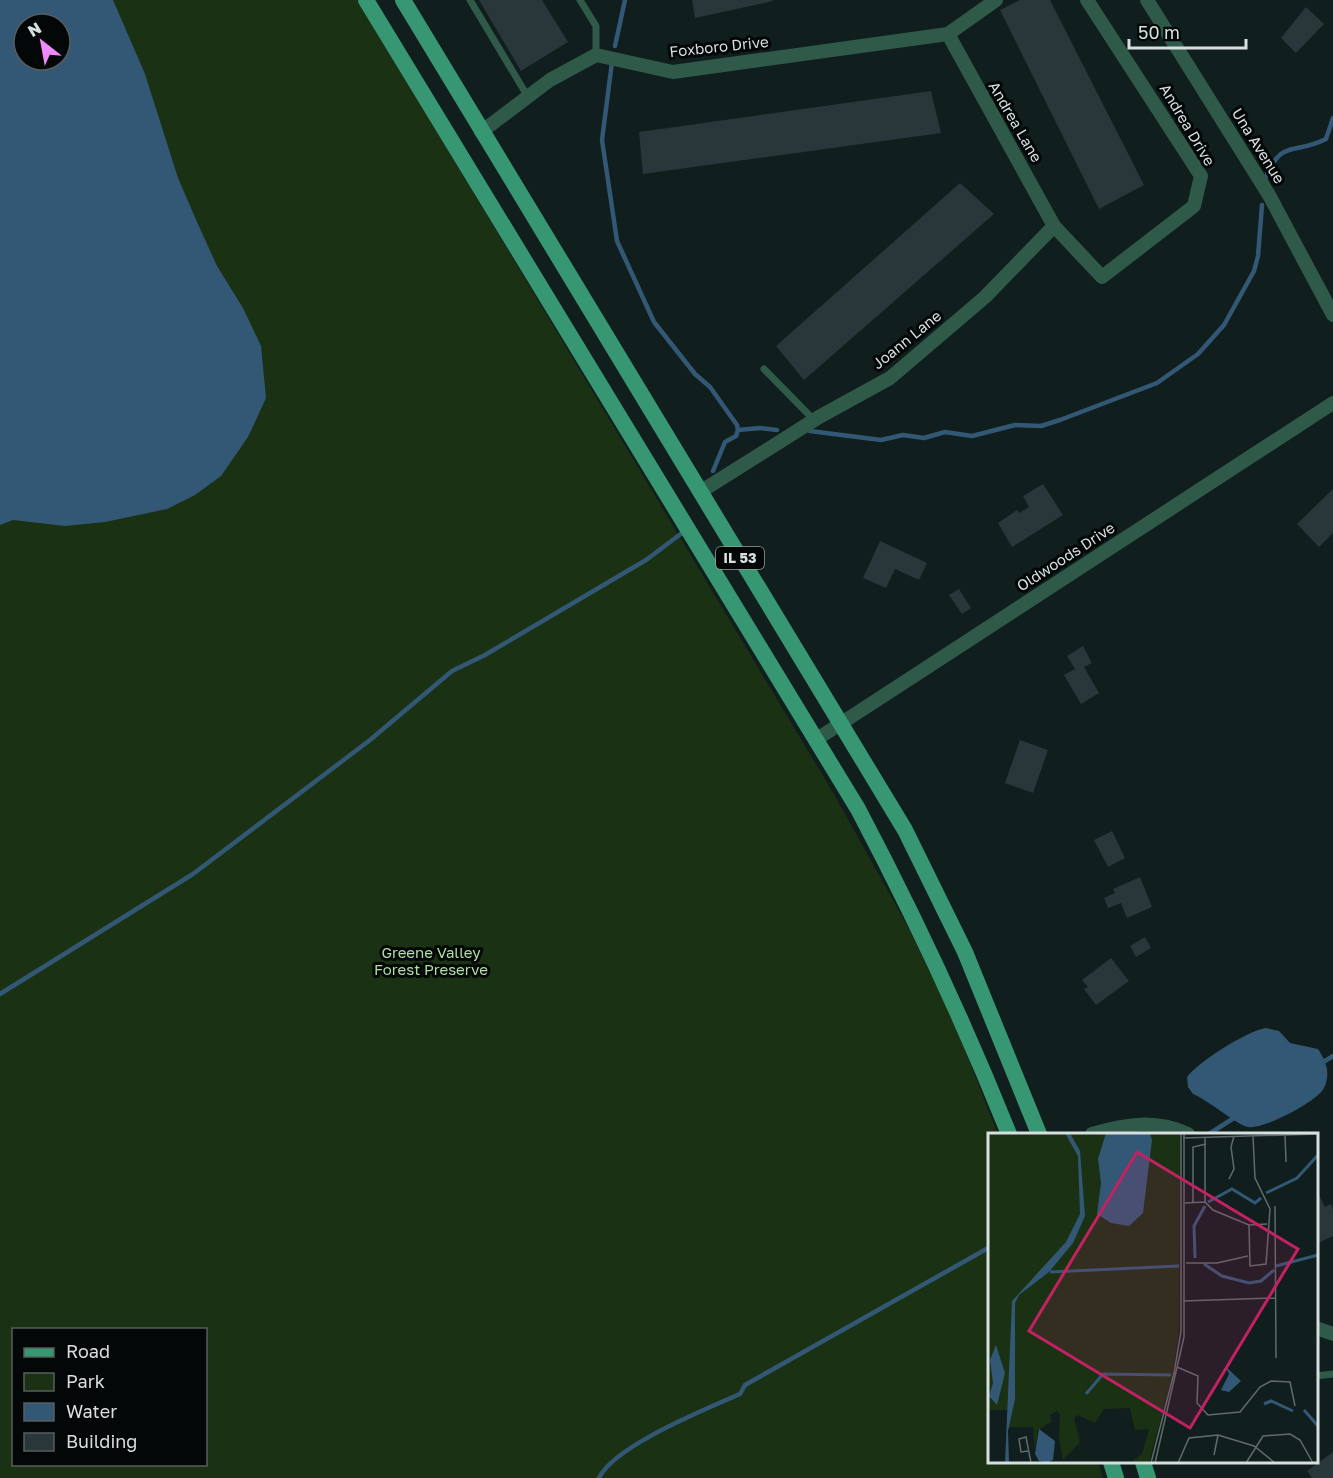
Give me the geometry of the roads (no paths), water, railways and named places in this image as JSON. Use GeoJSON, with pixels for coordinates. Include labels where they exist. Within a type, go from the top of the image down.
{"type":"FeatureCollection","features":[{"type":"Feature","properties":{"kind":"main road","name":"IL 53"},"geometry":{"type":"LineString","coordinates":[[366,0],[858,809],[918,922],[957,1006],[1009,1133]]}},
{"type":"Feature","properties":{"kind":"main road","name":"IL 53"},"geometry":{"type":"LineString","coordinates":[[403,0],[905,830],[965,952],[1039,1133]]}},
{"type":"Feature","properties":{"kind":"main road"},"geometry":{"type":"LineString","coordinates":[[1112,1463],[1116,1478]]}},
{"type":"Feature","properties":{"kind":"main road"},"geometry":{"type":"LineString","coordinates":[[1144,1463],[1148,1478]]}},
{"type":"Feature","properties":{"kind":"street"},"geometry":{"type":"LineString","coordinates":[[948,34],[996,0]]}},
{"type":"Feature","properties":{"kind":"street","name":"Andrea Drive"},"geometry":{"type":"LineString","coordinates":[[1054,226],[1102,277],[1194,206],[1201,176],[1087,0]]}},
{"type":"Feature","properties":{"kind":"street","name":"Una Avenue"},"geometry":{"type":"LineString","coordinates":[[1147,0],[1269,195],[1333,315]]}},
{"type":"Feature","properties":{"kind":"street","name":"Foxboro Drive"},"geometry":{"type":"LineString","coordinates":[[596,55],[673,72],[948,34]]}},
{"type":"Feature","properties":{"kind":"street","name":"Andrea Lane"},"geometry":{"type":"LineString","coordinates":[[948,34],[1054,226]]}},
{"type":"Feature","properties":{"kind":"street"},"geometry":{"type":"LineString","coordinates":[[481,132],[550,80],[596,55]]}},
{"type":"Feature","properties":{"kind":"street","name":"Joann Lane"},"geometry":{"type":"LineString","coordinates":[[700,492],[814,420],[890,378],[985,297],[1054,226]]}},
{"type":"Feature","properties":{"kind":"street","name":"Oldwoods Drive"},"geometry":{"type":"LineString","coordinates":[[817,739],[1333,403]]}},
{"type":"Feature","properties":{"kind":"street"},"geometry":{"type":"LineString","coordinates":[[1096,1133],[1125,1126],[1150,1124],[1184,1133]]}},
{"type":"Feature","properties":{"kind":"street"},"geometry":{"type":"LineString","coordinates":[[1318,1328],[1333,1334]]}},
{"type":"Feature","properties":{"kind":"lane"},"geometry":{"type":"LineString","coordinates":[[470,0],[528,97]]}},
{"type":"Feature","properties":{"kind":"lane"},"geometry":{"type":"LineString","coordinates":[[580,0],[596,26],[596,55]]}},
{"type":"Feature","properties":{"kind":"lane"},"geometry":{"type":"LineString","coordinates":[[764,369],[814,420]]}},
{"type":"Feature","properties":{"kind":"lane"},"geometry":{"type":"LineString","coordinates":[[1318,1376],[1333,1374]]}},
{"type":"Feature","properties":{"kind":"water"},"geometry":{"type":"Polygon","coordinates":[[[0,0],[113,0],[145,74],[178,178],[217,266],[243,308],[261,346],[266,398],[248,437],[221,476],[195,495],[167,509],[105,522],[65,526],[13,520],[0,525],[0,0]]]}},
{"type":"Feature","properties":{"kind":"water"},"geometry":{"type":"Polygon","coordinates":[[[1266,1028],[1279,1031],[1290,1043],[1318,1049],[1325,1063],[1326,1083],[1320,1094],[1301,1107],[1265,1124],[1248,1127],[1236,1122],[1193,1094],[1188,1087],[1187,1077],[1201,1063],[1224,1048],[1247,1035],[1266,1028]]]}},
{"type":"Feature","properties":{"kind":"waterway"},"geometry":{"type":"LineString","coordinates":[[615,46],[625,0]]}},
{"type":"Feature","properties":{"kind":"waterway"},"geometry":{"type":"LineString","coordinates":[[612,62],[602,140],[617,241],[654,322],[695,374],[710,387],[737,425],[738,430]]}},
{"type":"Feature","properties":{"kind":"waterway"},"geometry":{"type":"LineString","coordinates":[[1264,182],[1270,168],[1282,153],[1326,139],[1333,118]]}},
{"type":"Feature","properties":{"kind":"waterway"},"geometry":{"type":"LineString","coordinates":[[810,431],[881,440],[903,435],[924,438],[945,432],[972,436],[1015,425],[1041,426],[1157,383],[1198,354],[1224,325],[1254,271],[1258,256],[1262,205]]}},
{"type":"Feature","properties":{"kind":"waterway"},"geometry":{"type":"LineString","coordinates":[[738,430],[760,428],[777,430]]}},
{"type":"Feature","properties":{"kind":"waterway"},"geometry":{"type":"LineString","coordinates":[[713,471],[725,442],[736,436],[738,430]]}},
{"type":"Feature","properties":{"kind":"waterway"},"geometry":{"type":"LineString","coordinates":[[0,994],[193,874],[370,740],[452,671],[485,655],[646,560],[682,533]]}},
{"type":"Feature","properties":{"kind":"waterway"},"geometry":{"type":"LineString","coordinates":[[1320,1064],[1333,1056]]}},
{"type":"Feature","properties":{"kind":"waterway"},"geometry":{"type":"LineString","coordinates":[[1211,1133],[1237,1116]]}},
{"type":"Feature","properties":{"kind":"waterway"},"geometry":{"type":"LineString","coordinates":[[599,1478],[608,1466],[641,1441],[740,1394],[745,1385],[988,1248]]}},
{"type":"Feature","properties":{"kind":"park label","name":"Greene Valley Forest Preserve"},"geometry":{"type":"Point","coordinates":[431,962]}}]}
